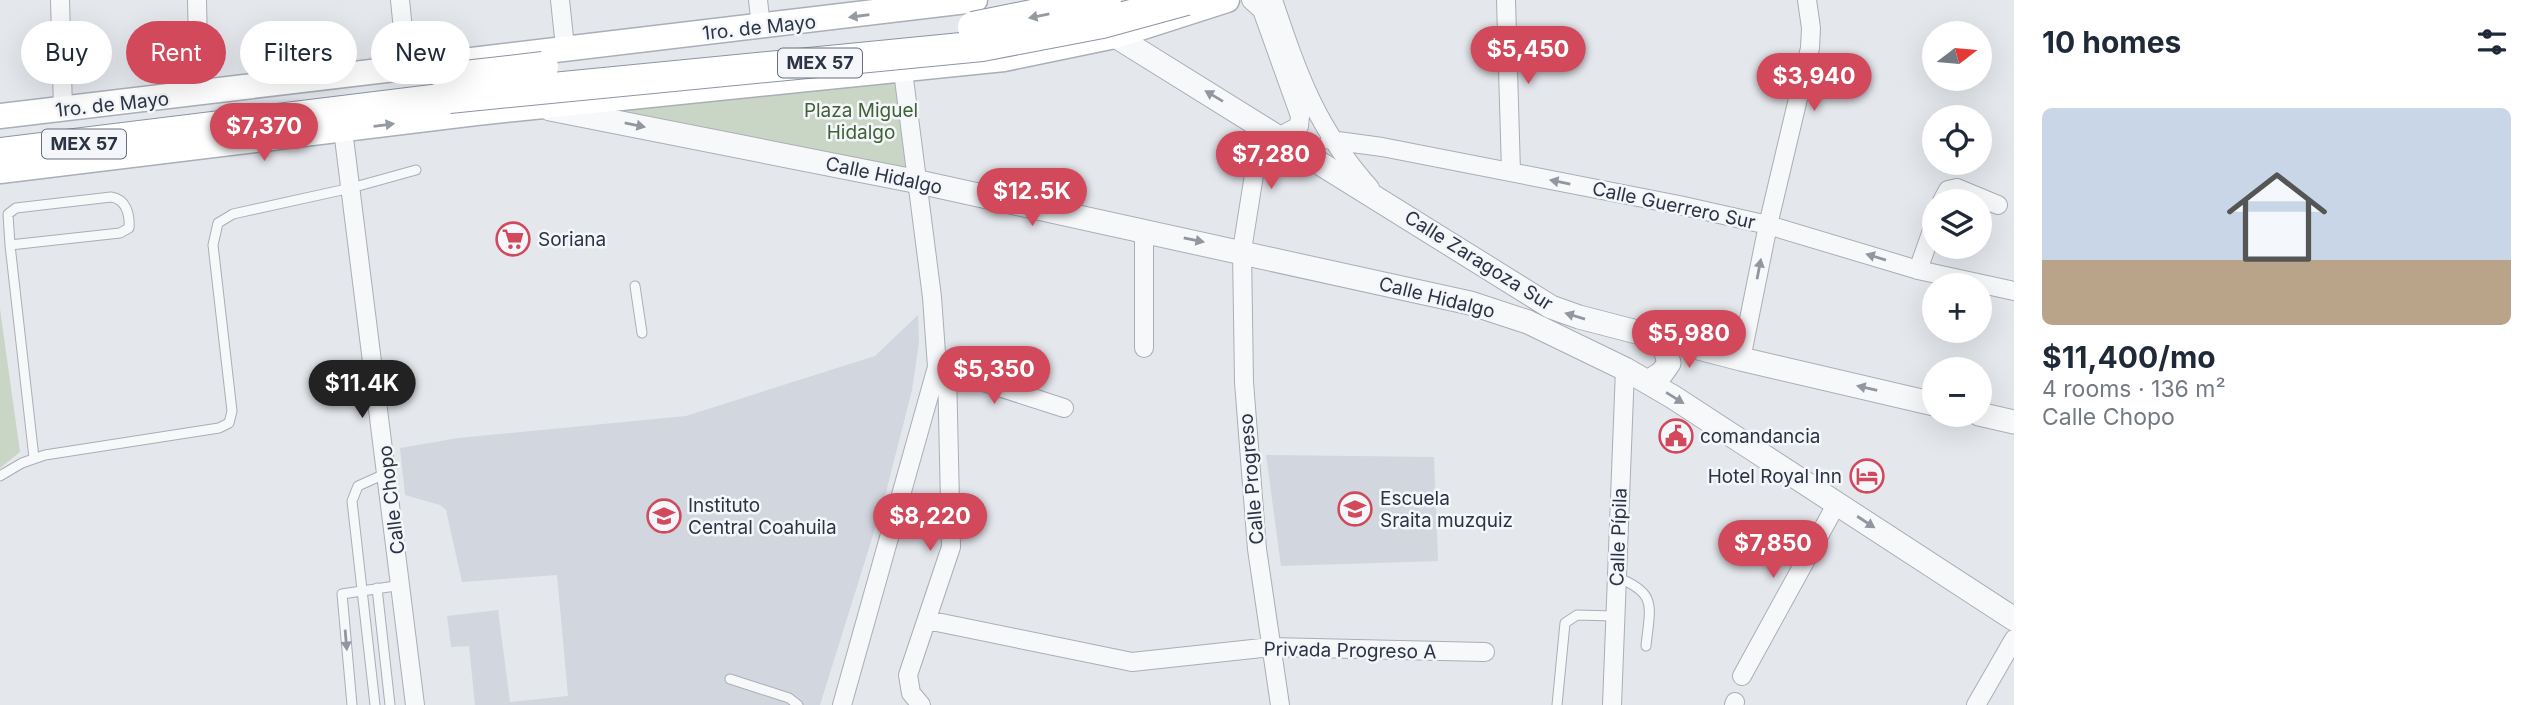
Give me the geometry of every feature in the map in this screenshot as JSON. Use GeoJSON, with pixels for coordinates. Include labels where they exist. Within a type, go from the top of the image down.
{"type":"FeatureCollection","features":[{"type":"Feature","properties":{"kind":"highway","name":"MEX 57"},"geometry":{"type":"LineString","coordinates":[[0,153],[168,125],[448,88],[929,33],[1042,15],[1106,0]]}},
{"type":"Feature","properties":{"kind":"highway","name":"MEX 57"},"geometry":{"type":"LineString","coordinates":[[448,88],[982,46],[1102,23],[1186,0]]}},
{"type":"Feature","properties":{"kind":"highway","name":"MEX 57"},"geometry":{"type":"LineString","coordinates":[[0,135],[168,125]]}},
{"type":"Feature","properties":{"kind":"main road","name":"1ro. de Mayo"},"geometry":{"type":"LineString","coordinates":[[470,60],[565,47],[761,27],[904,5],[975,0]]}},
{"type":"Feature","properties":{"kind":"main road"},"geometry":{"type":"LineString","coordinates":[[1138,0],[1152,18],[1163,20]]}},
{"type":"Feature","properties":{"kind":"main road"},"geometry":{"type":"LineString","coordinates":[[0,171],[533,108],[1004,59],[1115,36],[1227,0]]}},
{"type":"Feature","properties":{"kind":"main road","name":"1ro. de Mayo"},"geometry":{"type":"LineString","coordinates":[[0,116],[371,73]]}},
{"type":"Feature","properties":{"kind":"street"},"geometry":{"type":"LineString","coordinates":[[60,0],[63,109]]}},
{"type":"Feature","properties":{"kind":"street"},"geometry":{"type":"LineString","coordinates":[[197,0],[199,94]]}},
{"type":"Feature","properties":{"kind":"street"},"geometry":{"type":"LineString","coordinates":[[401,0],[403,21]]}},
{"type":"Feature","properties":{"kind":"street"},"geometry":{"type":"LineString","coordinates":[[560,0],[565,47]]}},
{"type":"Feature","properties":{"kind":"street"},"geometry":{"type":"LineString","coordinates":[[758,0],[761,27]]}},
{"type":"Feature","properties":{"kind":"street","name":"Calle Zaragoza Sur"},"geometry":{"type":"LineString","coordinates":[[1077,0],[1093,20],[1115,36],[1271,130],[1551,307],[1652,337],[1922,401]]}},
{"type":"Feature","properties":{"kind":"street"},"geometry":{"type":"LineString","coordinates":[[1251,0],[1262,10],[1300,116],[1299,126],[1271,130]]}},
{"type":"Feature","properties":{"kind":"street"},"geometry":{"type":"LineString","coordinates":[[1273,0],[1293,60],[1330,139],[1377,196]]}},
{"type":"Feature","properties":{"kind":"street"},"geometry":{"type":"LineString","coordinates":[[1506,0],[1511,172]]}},
{"type":"Feature","properties":{"kind":"street"},"geometry":{"type":"LineString","coordinates":[[1741,359],[1768,225],[1810,48],[1811,29],[1807,0]]}},
{"type":"Feature","properties":{"kind":"street"},"geometry":{"type":"LineString","coordinates":[[903,71],[942,369],[952,533],[948,561],[908,675],[911,693],[921,705]]}},
{"type":"Feature","properties":{"kind":"street","name":"Calle Hidalgo"},"geometry":{"type":"LineString","coordinates":[[533,108],[919,182],[1242,250],[1470,303],[1528,322],[1625,369]]}},
{"type":"Feature","properties":{"kind":"street","name":"Calle Chopo"},"geometry":{"type":"LineString","coordinates":[[343,130],[415,705]]}},
{"type":"Feature","properties":{"kind":"street","name":"Calle Progreso"},"geometry":{"type":"LineString","coordinates":[[1271,130],[1242,250],[1246,441],[1280,705]]}},
{"type":"Feature","properties":{"kind":"street","name":"Calle Guerrero Sur"},"geometry":{"type":"LineString","coordinates":[[1330,139],[1511,172],[1768,225],[1918,270],[2014,291]]}},
{"type":"Feature","properties":{"kind":"street"},"geometry":{"type":"LineString","coordinates":[[1992,203],[1998,205]]}},
{"type":"Feature","properties":{"kind":"street"},"geometry":{"type":"LineString","coordinates":[[1144,230],[1144,348]]}},
{"type":"Feature","properties":{"kind":"street"},"geometry":{"type":"LineString","coordinates":[[1918,270],[1922,259]]}},
{"type":"Feature","properties":{"kind":"street"},"geometry":{"type":"LineString","coordinates":[[1648,382],[1662,373],[1669,363],[1652,337],[1627,347],[1625,369],[2014,619]]}},
{"type":"Feature","properties":{"kind":"street"},"geometry":{"type":"LineString","coordinates":[[942,369],[1064,408]]}},
{"type":"Feature","properties":{"kind":"street"},"geometry":{"type":"LineString","coordinates":[[842,705],[942,369]]}},
{"type":"Feature","properties":{"kind":"street","name":"Calle Pípila"},"geometry":{"type":"LineString","coordinates":[[1612,705],[1625,369]]}},
{"type":"Feature","properties":{"kind":"street"},"geometry":{"type":"LineString","coordinates":[[1992,417],[2014,422]]}},
{"type":"Feature","properties":{"kind":"street"},"geometry":{"type":"LineString","coordinates":[[1742,676],[1837,503]]}},
{"type":"Feature","properties":{"kind":"street","name":"Privada Progreso A"},"geometry":{"type":"LineString","coordinates":[[927,620],[1132,662],[1271,647],[1485,652]]}},
{"type":"Feature","properties":{"kind":"street"},"geometry":{"type":"LineString","coordinates":[[1976,705],[2014,639]]}},
{"type":"Feature","properties":{"kind":"lane"},"geometry":{"type":"LineString","coordinates":[[0,475],[34,457],[219,428],[229,423],[232,411],[213,245],[218,223],[233,214],[351,188],[416,170]]}},
{"type":"Feature","properties":{"kind":"lane"},"geometry":{"type":"LineString","coordinates":[[10,245],[120,233],[129,228],[126,208],[117,198],[111,197],[16,208],[11,210],[7,219],[34,457]]}},
{"type":"Feature","properties":{"kind":"lane"},"geometry":{"type":"LineString","coordinates":[[635,286],[642,333]]}},
{"type":"Feature","properties":{"kind":"lane"},"geometry":{"type":"LineString","coordinates":[[375,705],[352,501],[358,486],[388,473]]}},
{"type":"Feature","properties":{"kind":"lane"},"geometry":{"type":"LineString","coordinates":[[1616,577],[1636,585],[1647,595],[1650,612],[1646,646]]}},
{"type":"Feature","properties":{"kind":"lane"},"geometry":{"type":"LineString","coordinates":[[352,705],[342,595],[361,590],[402,586]]}},
{"type":"Feature","properties":{"kind":"lane"},"geometry":{"type":"LineString","coordinates":[[377,589],[390,705]]}},
{"type":"Feature","properties":{"kind":"lane"},"geometry":{"type":"LineString","coordinates":[[1556,705],[1565,623],[1577,615],[1615,616]]}},
{"type":"Feature","properties":{"kind":"lane"},"geometry":{"type":"LineString","coordinates":[[730,679],[789,698],[798,705]]}},
{"type":"Feature","properties":{"kind":"shaded area","name":"Instituto Central Coahuila"},"geometry":{"type":"Polygon","coordinates":[[[918,315],[919,343],[912,390],[884,500],[820,705],[475,705],[469,646],[451,647],[447,616],[498,610],[510,702],[568,696],[557,575],[462,582],[446,510],[440,505],[405,495],[400,448],[458,438],[686,416],[875,356],[918,315]]]}},
{"type":"Feature","properties":{"kind":"shaded area","name":"Escuela Sraita muzquiz"},"geometry":{"type":"Polygon","coordinates":[[[1266,455],[1434,457],[1438,561],[1281,566],[1266,455]]]}},
{"type":"Feature","properties":{"kind":"green space","name":"Plaza Miguel Hidalgo"},"geometry":{"type":"Polygon","coordinates":[[[897,77],[909,171],[586,110],[897,77]]]}},
{"type":"Feature","properties":{"kind":"green space"},"geometry":{"type":"Polygon","coordinates":[[[0,309],[20,452],[0,468],[0,309]]]}},
{"type":"Feature","properties":{"kind":"place","name":"Soriana"},"geometry":{"type":"Point","coordinates":[513,239]}},
{"type":"Feature","properties":{"kind":"place","name":"comandancia"},"geometry":{"type":"Point","coordinates":[1676,436]}},
{"type":"Feature","properties":{"kind":"place","name":"Hotel Royal Inn"},"geometry":{"type":"Point","coordinates":[1867,476]}},
{"type":"Feature","properties":{"kind":"place","name":"Escuela Sraita muzquiz"},"geometry":{"type":"Point","coordinates":[1355,509]}},
{"type":"Feature","properties":{"kind":"place","name":"Instituto Central Coahuila"},"geometry":{"type":"Point","coordinates":[664,516]}}]}
